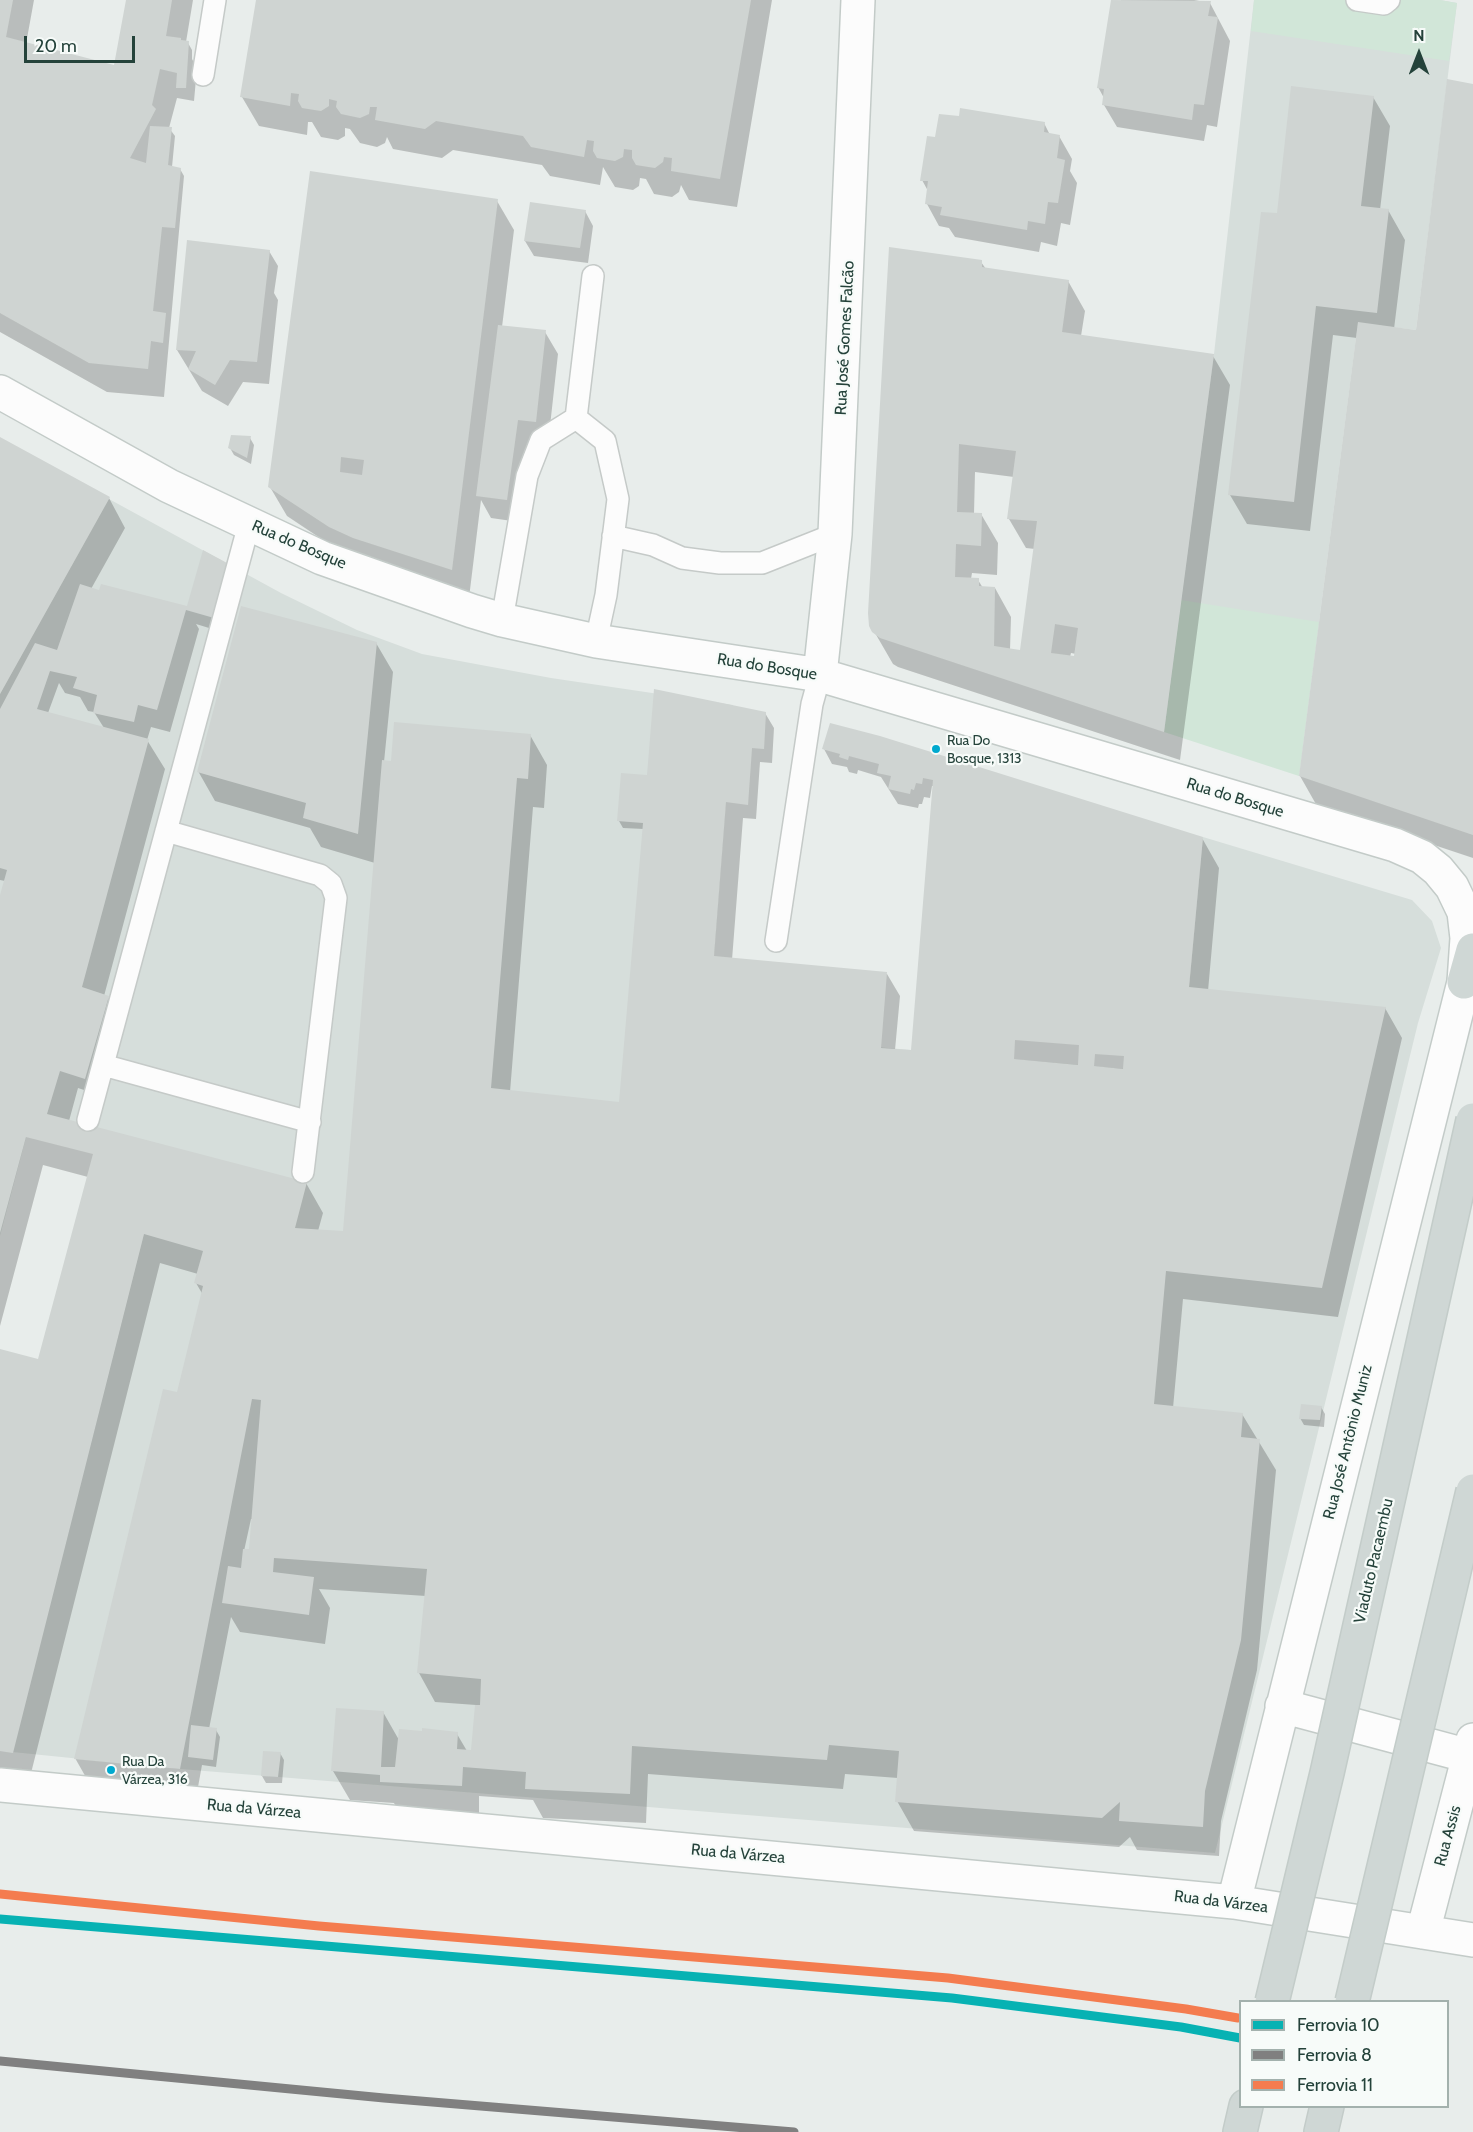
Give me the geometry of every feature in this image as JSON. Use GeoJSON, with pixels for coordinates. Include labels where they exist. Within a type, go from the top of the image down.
{"type":"FeatureCollection","features":[{"type":"Feature","properties":{"kind":"main road"},"geometry":{"type":"LineString","coordinates":[[1464,982],[1473,950]]}},
{"type":"Feature","properties":{"kind":"main road","name":"Viaduto Pacaembu"},"geometry":{"type":"LineString","coordinates":[[1272,2000],[1329,1762],[1473,1120]]}},
{"type":"Feature","properties":{"kind":"main road"},"geometry":{"type":"LineString","coordinates":[[1352,2000],[1473,1491]]}},
{"type":"Feature","properties":{"kind":"main road"},"geometry":{"type":"LineString","coordinates":[[1240,2132],[1246,2108]]}},
{"type":"Feature","properties":{"kind":"main road"},"geometry":{"type":"LineString","coordinates":[[1321,2132],[1327,2108]]}},
{"type":"Feature","properties":{"kind":"street","name":"Rua José Gomes Falcão"},"geometry":{"type":"LineString","coordinates":[[820,675],[835,534],[858,0]]}},
{"type":"Feature","properties":{"kind":"street","name":"Rua do Bosque"},"geometry":{"type":"LineString","coordinates":[[0,392],[169,486],[322,558],[502,620],[596,641],[820,675],[1395,846],[1422,857],[1438,870],[1452,887],[1464,912],[1467,938],[1464,982]]}},
{"type":"Feature","properties":{"kind":"street","name":"Rua José Antônio Muniz"},"geometry":{"type":"LineString","coordinates":[[1234,1902],[1464,982]]}},
{"type":"Feature","properties":{"kind":"street"},"geometry":{"type":"LineString","coordinates":[[1282,1706],[1471,1748]]}},
{"type":"Feature","properties":{"kind":"street","name":"Rua Assis"},"geometry":{"type":"LineString","coordinates":[[1423,1932],[1471,1748]]}},
{"type":"Feature","properties":{"kind":"street","name":"Rua da Várzea"},"geometry":{"type":"LineString","coordinates":[[0,1785],[1234,1902],[1473,1940]]}},
{"type":"Feature","properties":{"kind":"lane"},"geometry":{"type":"LineString","coordinates":[[203,75],[215,0]]}},
{"type":"Feature","properties":{"kind":"lane"},"geometry":{"type":"LineString","coordinates":[[1357,0],[1384,4],[1389,0]]}},
{"type":"Feature","properties":{"kind":"lane"},"geometry":{"type":"LineString","coordinates":[[576,418],[593,276]]}},
{"type":"Feature","properties":{"kind":"lane"},"geometry":{"type":"LineString","coordinates":[[576,418],[605,441],[618,499],[606,595],[596,641]]}},
{"type":"Feature","properties":{"kind":"lane"},"geometry":{"type":"LineString","coordinates":[[502,620],[527,476],[542,440],[576,418]]}},
{"type":"Feature","properties":{"kind":"lane"},"geometry":{"type":"LineString","coordinates":[[88,1120],[249,524]]}},
{"type":"Feature","properties":{"kind":"lane"},"geometry":{"type":"LineString","coordinates":[[613,536],[653,545],[682,558],[720,563],[762,563],[835,534]]}},
{"type":"Feature","properties":{"kind":"lane"},"geometry":{"type":"LineString","coordinates":[[776,941],[810,715],[820,675]]}},
{"type":"Feature","properties":{"kind":"lane"},"geometry":{"type":"LineString","coordinates":[[166,831],[320,875],[331,884],[336,898],[303,1172]]}},
{"type":"Feature","properties":{"kind":"lane"},"geometry":{"type":"LineString","coordinates":[[103,1065],[310,1122]]}},
{"type":"Feature","properties":{"kind":"shaded area"},"geometry":{"type":"Polygon","coordinates":[[[1254,0],[1440,0],[1457,3],[1416,330],[1358,323],[1299,776],[1181,600],[1214,354],[1254,0]]]}},
{"type":"Feature","properties":{"kind":"shaded area"},"geometry":{"type":"Polygon","coordinates":[[[109,499],[281,593],[357,630],[422,654],[551,678],[733,705],[708,1032],[1181,1074],[1203,837],[1412,900],[1432,921],[1441,948],[1418,1023],[1215,1853],[180,1769],[12,1752],[166,1146],[33,1111],[0,1236],[0,694],[109,499]]]}},
{"type":"Feature","properties":{"kind":"green space"},"geometry":{"type":"Polygon","coordinates":[[[1254,0],[1440,0],[1457,3],[1449,61],[1251,31],[1254,0]]]}},
{"type":"Feature","properties":{"kind":"green space"},"geometry":{"type":"Polygon","coordinates":[[[1181,600],[1319,622],[1299,776],[1164,732],[1181,600]]]}},
{"type":"Feature","properties":{"kind":"building"},"geometry":{"type":"Polygon","coordinates":[[[0,0],[13,0],[6,37],[114,65],[126,0],[172,0],[166,36],[189,41],[186,88],[176,88],[177,73],[160,69],[152,105],[156,109],[130,158],[146,163],[150,126],[172,127],[168,165],[181,168],[175,228],[162,227],[153,311],[166,313],[163,343],[151,341],[148,369],[89,363],[0,313],[0,0]]]}},
{"type":"Feature","properties":{"kind":"building"},"geometry":{"type":"Polygon","coordinates":[[[256,0],[751,0],[720,179],[671,171],[672,158],[664,157],[663,162],[655,168],[636,165],[632,158],[632,150],[624,149],[623,157],[615,161],[597,158],[593,151],[594,141],[587,140],[584,157],[531,147],[523,136],[436,121],[425,129],[375,120],[377,107],[370,107],[369,114],[360,118],[341,114],[336,107],[337,101],[329,99],[329,106],[321,111],[302,108],[298,101],[299,94],[291,93],[290,106],[240,97],[256,0]]]}},
{"type":"Feature","properties":{"kind":"building"},"geometry":{"type":"Polygon","coordinates":[[[1111,0],[1211,1],[1208,16],[1218,17],[1204,105],[1194,104],[1192,120],[1102,105],[1104,89],[1097,88],[1111,0]]]}},
{"type":"Feature","properties":{"kind":"building"},"geometry":{"type":"Polygon","coordinates":[[[1447,79],[1473,84],[1473,835],[1299,776],[1358,322],[1416,330],[1447,79]]]}},
{"type":"Feature","properties":{"kind":"building"},"geometry":{"type":"Polygon","coordinates":[[[1291,86],[1374,96],[1361,206],[1389,209],[1377,313],[1316,306],[1294,502],[1228,495],[1261,212],[1277,213],[1291,86]]]}},
{"type":"Feature","properties":{"kind":"building"},"geometry":{"type":"Polygon","coordinates":[[[960,108],[1045,122],[1044,132],[1060,135],[1057,158],[1065,160],[1058,203],[1048,202],[1045,224],[1028,221],[1027,230],[940,215],[942,207],[925,204],[928,181],[920,181],[927,136],[935,137],[939,114],[959,116],[960,108]]]}},
{"type":"Feature","properties":{"kind":"building"},"geometry":{"type":"Polygon","coordinates":[[[310,171],[498,199],[452,570],[353,538],[329,527],[268,487],[310,171]],[[341,457],[340,472],[362,475],[364,460],[341,457]]]}},
{"type":"Feature","properties":{"kind":"building"},"geometry":{"type":"Polygon","coordinates":[[[530,202],[586,210],[580,248],[524,241],[530,202]]]}},
{"type":"Feature","properties":{"kind":"building"},"geometry":{"type":"Polygon","coordinates":[[[187,240],[270,250],[257,362],[230,360],[215,385],[188,369],[196,351],[176,350],[187,240]]]}},
{"type":"Feature","properties":{"kind":"building"},"geometry":{"type":"Polygon","coordinates":[[[889,247],[982,260],[982,267],[1069,280],[1062,332],[1214,354],[1164,732],[880,638],[872,632],[869,626],[889,247]],[[959,444],[957,512],[982,513],[981,546],[956,544],[955,577],[979,578],[979,586],[995,587],[994,646],[1020,650],[1037,521],[1007,519],[1016,451],[959,444]],[[1055,624],[1051,653],[1074,656],[1078,628],[1055,624]]]}},
{"type":"Feature","properties":{"kind":"building"},"geometry":{"type":"Polygon","coordinates":[[[498,325],[546,330],[536,422],[518,420],[507,500],[476,496],[498,325]]]}},
{"type":"Feature","properties":{"kind":"building"},"geometry":{"type":"Polygon","coordinates":[[[231,435],[251,436],[247,458],[228,448],[231,435]]]}},
{"type":"Feature","properties":{"kind":"building"},"geometry":{"type":"Polygon","coordinates":[[[0,437],[110,497],[0,694],[0,437]]]}},
{"type":"Feature","properties":{"kind":"building"},"geometry":{"type":"Polygon","coordinates":[[[203,550],[227,563],[214,618],[186,610],[157,710],[138,705],[134,722],[93,713],[97,695],[73,688],[77,677],[50,671],[37,709],[149,739],[82,987],[109,996],[85,1079],[60,1071],[47,1114],[307,1182],[295,1228],[343,1231],[382,760],[391,761],[394,722],[531,734],[528,779],[517,778],[491,1088],[619,1102],[643,823],[617,821],[621,773],[647,775],[654,689],[766,712],[764,749],[752,748],[748,805],[726,802],[714,956],[887,972],[881,1048],[911,1050],[933,780],[923,778],[922,784],[916,783],[910,794],[888,789],[891,776],[877,773],[879,764],[849,756],[848,760],[839,757],[840,754],[822,749],[830,723],[880,736],[1203,837],[1189,987],[1386,1007],[1322,1288],[1166,1271],[1154,1404],[1243,1413],[1241,1437],[1260,1439],[1241,1640],[1205,1791],[1203,1827],[1119,1821],[1120,1802],[1102,1818],[895,1802],[899,1751],[829,1745],[827,1760],[632,1746],[630,1794],[525,1789],[526,1772],[463,1767],[462,1786],[380,1782],[380,1775],[331,1771],[336,1708],[384,1711],[381,1767],[395,1767],[399,1729],[422,1731],[422,1728],[458,1732],[457,1749],[471,1750],[475,1705],[480,1705],[481,1679],[417,1673],[427,1569],[274,1558],[273,1572],[314,1577],[309,1615],[222,1603],[228,1566],[241,1568],[243,1549],[249,1549],[261,1400],[252,1399],[180,1769],[74,1759],[163,1389],[177,1392],[203,1286],[194,1283],[203,1251],[144,1234],[13,1753],[0,1751],[0,1349],[38,1359],[93,1154],[26,1137],[0,1233],[0,895],[7,870],[0,868],[0,709],[35,643],[57,650],[80,584],[99,590],[101,584],[187,606],[203,550]],[[1015,1040],[1014,1059],[1078,1065],[1079,1045],[1015,1040]],[[1095,1054],[1094,1066],[1123,1069],[1124,1056],[1095,1054]]]}},
{"type":"Feature","properties":{"kind":"building"},"geometry":{"type":"Polygon","coordinates":[[[241,606],[377,642],[358,834],[303,818],[306,803],[197,772],[241,606]]]}},
{"type":"Feature","properties":{"kind":"building"},"geometry":{"type":"Polygon","coordinates":[[[1301,1404],[1322,1406],[1320,1420],[1299,1419],[1301,1404]]]}},
{"type":"Feature","properties":{"kind":"building"},"geometry":{"type":"Polygon","coordinates":[[[191,1725],[217,1728],[213,1760],[188,1757],[191,1725]]]}},
{"type":"Feature","properties":{"kind":"building"},"geometry":{"type":"Polygon","coordinates":[[[263,1751],[281,1752],[278,1777],[261,1776],[263,1751]]]}},
{"type":"Feature","properties":{"kind":"rail line","name":"11"},"geometry":{"type":"LineString","coordinates":[[0,1894],[319,1926],[948,1978],[1186,2009],[1238,2018]]}},
{"type":"Feature","properties":{"kind":"rail line","name":"10"},"geometry":{"type":"LineString","coordinates":[[0,1919],[952,1998],[1181,2027],[1239,2038]]}},
{"type":"Feature","properties":{"kind":"rail line","name":"8"},"geometry":{"type":"LineString","coordinates":[[0,2061],[384,2098],[794,2132]]}},
{"type":"Feature","properties":{"kind":"place","name":"Rua Do Bosque, 1313"},"geometry":{"type":"Point","coordinates":[936,749]}},
{"type":"Feature","properties":{"kind":"place","name":"Rua Da Várzea, 316"},"geometry":{"type":"Point","coordinates":[111,1770]}}]}
